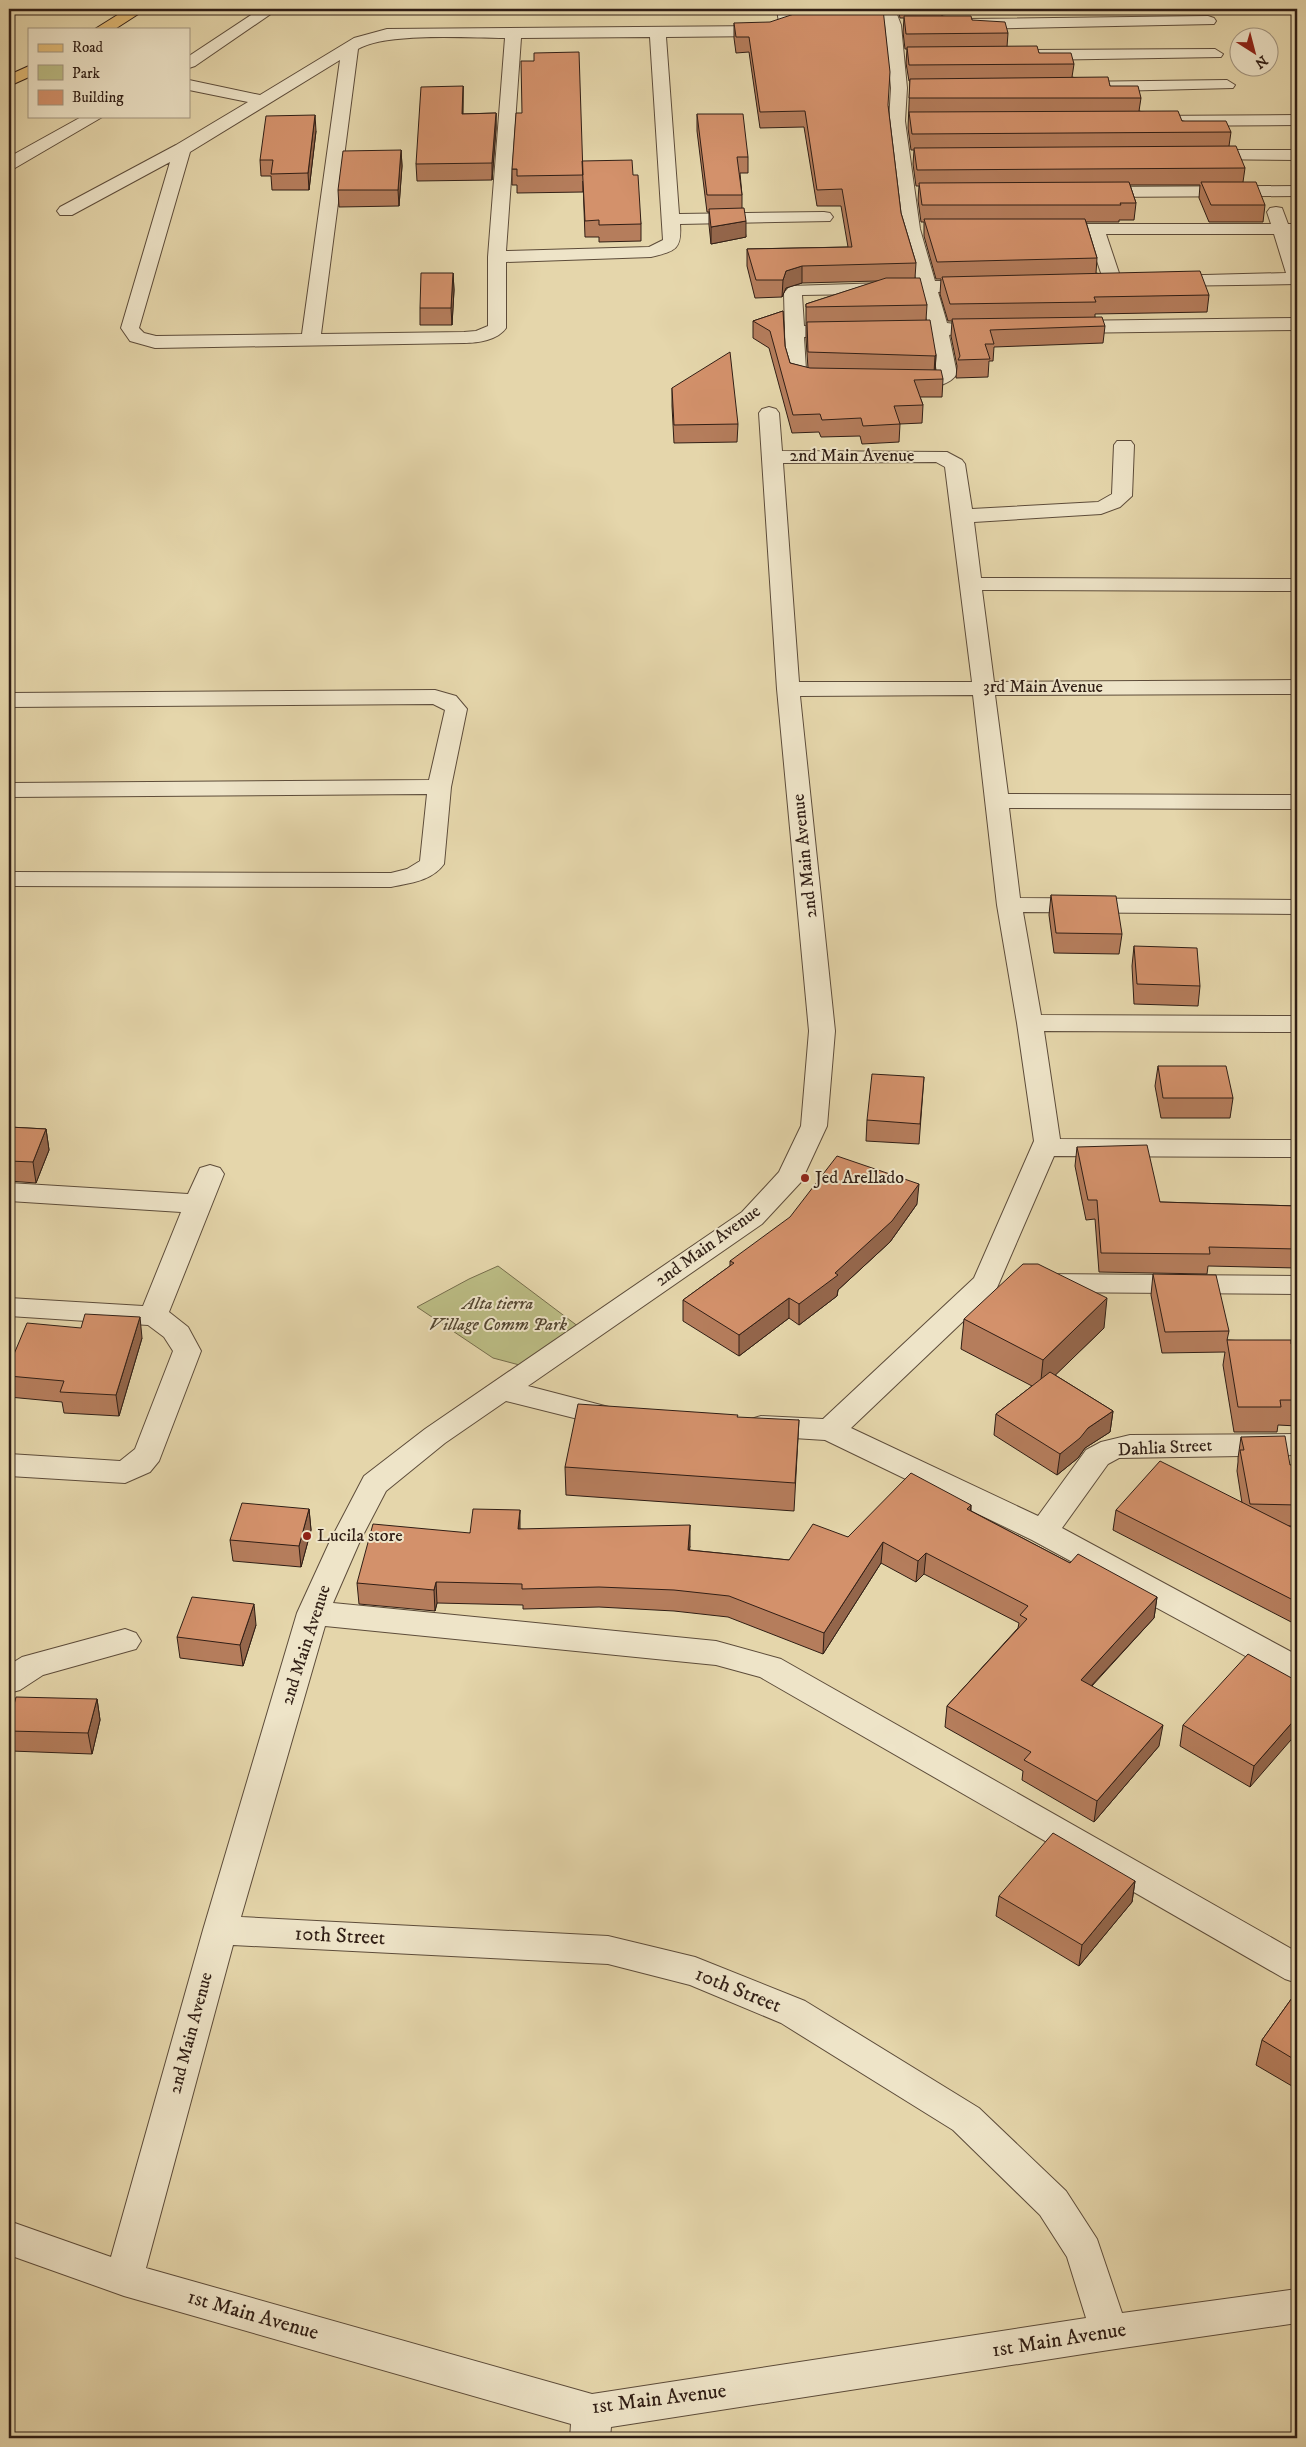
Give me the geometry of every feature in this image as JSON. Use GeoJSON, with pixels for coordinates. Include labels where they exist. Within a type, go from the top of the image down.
{"type":"FeatureCollection","features":[{"type":"Feature","properties":{"kind":"main road"},"geometry":{"type":"LineString","coordinates":[[105,28],[138,9]]}},
{"type":"Feature","properties":{"kind":"main road"},"geometry":{"type":"LineString","coordinates":[[9,82],[28,71]]}},
{"type":"Feature","properties":{"kind":"street"},"geometry":{"type":"LineString","coordinates":[[190,62],[270,9]]}},
{"type":"Feature","properties":{"kind":"street"},"geometry":{"type":"LineString","coordinates":[[66,211],[182,149],[371,37],[387,34],[513,35],[769,31],[787,25],[785,9]]}},
{"type":"Feature","properties":{"kind":"street"},"geometry":{"type":"LineString","coordinates":[[952,24],[1205,15],[1215,54],[1256,155],[1268,190],[1289,229],[1297,279],[1152,282]]}},
{"type":"Feature","properties":{"kind":"street"},"geometry":{"type":"LineString","coordinates":[[888,380],[937,380],[944,378],[947,374],[939,329],[911,229],[897,121],[899,88],[890,17],[912,24]]}},
{"type":"Feature","properties":{"kind":"street"},"geometry":{"type":"LineString","coordinates":[[497,257],[652,252],[667,246],[672,240],[658,33]]}},
{"type":"Feature","properties":{"kind":"street"},"geometry":{"type":"LineString","coordinates":[[182,149],[130,328],[138,337],[155,342],[473,338],[490,333],[497,328],[497,257],[513,35]]}},
{"type":"Feature","properties":{"kind":"street"},"geometry":{"type":"LineString","coordinates":[[311,339],[350,48]]}},
{"type":"Feature","properties":{"kind":"street"},"geometry":{"type":"LineString","coordinates":[[1016,55],[1215,54]]}},
{"type":"Feature","properties":{"kind":"street"},"geometry":{"type":"LineString","coordinates":[[896,56],[916,56]]}},
{"type":"Feature","properties":{"kind":"street"},"geometry":{"type":"LineString","coordinates":[[190,85],[262,100]]}},
{"type":"Feature","properties":{"kind":"street"},"geometry":{"type":"LineString","coordinates":[[1058,87],[1227,85]]}},
{"type":"Feature","properties":{"kind":"street"},"geometry":{"type":"LineString","coordinates":[[899,88],[919,88]]}},
{"type":"Feature","properties":{"kind":"street"},"geometry":{"type":"LineString","coordinates":[[9,164],[92,118]]}},
{"type":"Feature","properties":{"kind":"street"},"geometry":{"type":"LineString","coordinates":[[1124,120],[1297,120]]}},
{"type":"Feature","properties":{"kind":"street"},"geometry":{"type":"LineString","coordinates":[[897,121],[917,121]]}},
{"type":"Feature","properties":{"kind":"street"},"geometry":{"type":"LineString","coordinates":[[1187,155],[1297,155]]}},
{"type":"Feature","properties":{"kind":"street"},"geometry":{"type":"LineString","coordinates":[[903,156],[922,156]]}},
{"type":"Feature","properties":{"kind":"street"},"geometry":{"type":"LineString","coordinates":[[1082,192],[1297,191]]}},
{"type":"Feature","properties":{"kind":"street"},"geometry":{"type":"LineString","coordinates":[[1140,192],[1149,230]]}},
{"type":"Feature","properties":{"kind":"street"},"geometry":{"type":"LineString","coordinates":[[907,193],[927,193]]}},
{"type":"Feature","properties":{"kind":"street"},"geometry":{"type":"LineString","coordinates":[[670,219],[824,217]]}},
{"type":"Feature","properties":{"kind":"street"},"geometry":{"type":"LineString","coordinates":[[911,229],[930,229]]}},
{"type":"Feature","properties":{"kind":"street"},"geometry":{"type":"LineString","coordinates":[[1037,229],[1289,229]]}},
{"type":"Feature","properties":{"kind":"street"},"geometry":{"type":"LineString","coordinates":[[1095,229],[1113,282]]}},
{"type":"Feature","properties":{"kind":"street"},"geometry":{"type":"LineString","coordinates":[[1094,283],[1132,282]]}},
{"type":"Feature","properties":{"kind":"street"},"geometry":{"type":"LineString","coordinates":[[839,379],[797,376],[793,293],[796,290],[996,285]]}},
{"type":"Feature","properties":{"kind":"street"},"geometry":{"type":"LineString","coordinates":[[1048,327],[1297,324]]}},
{"type":"Feature","properties":{"kind":"street"},"geometry":{"type":"LineString","coordinates":[[881,330],[968,328]]}},
{"type":"Feature","properties":{"kind":"street"},"geometry":{"type":"LineString","coordinates":[[794,332],[862,330]]}},
{"type":"Feature","properties":{"kind":"street"},"geometry":{"type":"LineString","coordinates":[[769,413],[773,456]]}},
{"type":"Feature","properties":{"kind":"street"},"geometry":{"type":"LineString","coordinates":[[963,516],[1100,508],[1113,503],[1122,496],[1124,445]]}},
{"type":"Feature","properties":{"kind":"street","name":"2nd Main Avenue"},"geometry":{"type":"LineString","coordinates":[[124,2279],[220,1930],[313,1613],[345,1541],[375,1484],[435,1436],[752,1218],[791,1176],[814,1126],[822,1031],[788,689],[773,456],[940,456],[955,464],[963,516],[1009,905],[1030,1023],[1047,1141],[1044,1147]]}},
{"type":"Feature","properties":{"kind":"street"},"geometry":{"type":"LineString","coordinates":[[970,584],[1297,585]]}},
{"type":"Feature","properties":{"kind":"street","name":"3rd Main Avenue"},"geometry":{"type":"LineString","coordinates":[[788,689],[1297,687]]}},
{"type":"Feature","properties":{"kind":"street"},"geometry":{"type":"LineString","coordinates":[[9,700],[435,697],[448,702],[456,709],[439,787],[432,864],[415,875],[391,880],[9,879]]}},
{"type":"Feature","properties":{"kind":"street"},"geometry":{"type":"LineString","coordinates":[[9,790],[439,787]]}},
{"type":"Feature","properties":{"kind":"street"},"geometry":{"type":"LineString","coordinates":[[997,801],[1297,802]]}},
{"type":"Feature","properties":{"kind":"street"},"geometry":{"type":"LineString","coordinates":[[1009,905],[1297,907]]}},
{"type":"Feature","properties":{"kind":"street"},"geometry":{"type":"LineString","coordinates":[[1030,1023],[1297,1024]]}},
{"type":"Feature","properties":{"kind":"street"},"geometry":{"type":"LineString","coordinates":[[830,1430],[986,1283],[1044,1147],[1297,1149]]}},
{"type":"Feature","properties":{"kind":"street"},"geometry":{"type":"LineString","coordinates":[[153,1316],[210,1174]]}},
{"type":"Feature","properties":{"kind":"street"},"geometry":{"type":"LineString","coordinates":[[9,1192],[198,1204]]}},
{"type":"Feature","properties":{"kind":"street"},"geometry":{"type":"LineString","coordinates":[[986,1283],[1297,1285]]}},
{"type":"Feature","properties":{"kind":"street"},"geometry":{"type":"LineString","coordinates":[[9,1307],[153,1316],[172,1326],[182,1337],[186,1351],[148,1454],[139,1464],[125,1472],[9,1465]]}},
{"type":"Feature","properties":{"kind":"street"},"geometry":{"type":"LineString","coordinates":[[501,1390],[611,1417],[641,1419]]}},
{"type":"Feature","properties":{"kind":"street"},"geometry":{"type":"LineString","coordinates":[[730,1424],[830,1430],[1043,1532],[1297,1669]]}},
{"type":"Feature","properties":{"kind":"street","name":"Dahlia Street"},"geometry":{"type":"LineString","coordinates":[[1043,1532],[1098,1457],[1112,1449],[1130,1446],[1297,1444]]}},
{"type":"Feature","properties":{"kind":"street"},"geometry":{"type":"LineString","coordinates":[[313,1613],[716,1653],[770,1668],[1297,1969]]}},
{"type":"Feature","properties":{"kind":"street"},"geometry":{"type":"LineString","coordinates":[[9,1681],[33,1666],[125,1640]]}},
{"type":"Feature","properties":{"kind":"street","name":"10th Street"},"geometry":{"type":"LineString","coordinates":[[220,1930],[608,1950],[696,1972],[793,2012],[966,2119],[1054,2204],[1084,2251],[1109,2332]]}},
{"type":"Feature","properties":{"kind":"street","name":"1st Main Avenue"},"geometry":{"type":"LineString","coordinates":[[9,2238],[124,2279],[591,2425],[1109,2332],[1297,2306]]}},
{"type":"Feature","properties":{"kind":"green space","name":"Alta tierra Village Comm Park"},"geometry":{"type":"Polygon","coordinates":[[[498,1266],[583,1330],[527,1367],[493,1358],[417,1307],[498,1266]]]}},
{"type":"Feature","properties":{"kind":"building"},"geometry":{"type":"Polygon","coordinates":[[[796,9],[883,9],[890,72],[888,105],[901,213],[916,263],[802,266],[786,271],[783,280],[756,280],[747,249],[852,247],[842,189],[817,190],[805,111],[760,112],[749,37],[736,37],[734,23],[770,22],[794,14],[796,9]]]}},
{"type":"Feature","properties":{"kind":"building"},"geometry":{"type":"Polygon","coordinates":[[[904,16],[971,16],[972,20],[1005,22],[1008,33],[906,34],[904,16]]]}},
{"type":"Feature","properties":{"kind":"building"},"geometry":{"type":"Polygon","coordinates":[[[1037,46],[1039,53],[1071,53],[1074,64],[909,65],[907,47],[1037,46]]]}},
{"type":"Feature","properties":{"kind":"building"},"geometry":{"type":"Polygon","coordinates":[[[579,52],[583,175],[517,176],[517,169],[512,169],[516,113],[522,113],[521,61],[534,61],[534,53],[579,52]]]}},
{"type":"Feature","properties":{"kind":"building"},"geometry":{"type":"Polygon","coordinates":[[[1108,77],[1110,86],[1138,86],[1141,98],[909,98],[910,79],[1108,77]]]}},
{"type":"Feature","properties":{"kind":"building"},"geometry":{"type":"Polygon","coordinates":[[[463,86],[462,114],[496,113],[492,163],[416,164],[421,87],[463,86]]]}},
{"type":"Feature","properties":{"kind":"building"},"geometry":{"type":"Polygon","coordinates":[[[1178,111],[1182,121],[1226,121],[1231,132],[912,134],[909,112],[1178,111]]]}},
{"type":"Feature","properties":{"kind":"building"},"geometry":{"type":"Polygon","coordinates":[[[697,114],[743,114],[748,157],[737,157],[742,195],[707,195],[697,114]]]}},
{"type":"Feature","properties":{"kind":"building"},"geometry":{"type":"Polygon","coordinates":[[[315,115],[308,173],[271,174],[273,160],[260,160],[266,116],[315,115]]]}},
{"type":"Feature","properties":{"kind":"building"},"geometry":{"type":"Polygon","coordinates":[[[1236,146],[1245,168],[917,170],[914,148],[1236,146]]]}},
{"type":"Feature","properties":{"kind":"building"},"geometry":{"type":"Polygon","coordinates":[[[401,150],[398,190],[338,190],[343,151],[401,150]]]}},
{"type":"Feature","properties":{"kind":"building"},"geometry":{"type":"Polygon","coordinates":[[[632,160],[633,175],[638,175],[641,224],[599,225],[599,220],[585,221],[582,161],[632,160]]]}},
{"type":"Feature","properties":{"kind":"building"},"geometry":{"type":"Polygon","coordinates":[[[1129,182],[1136,203],[1120,203],[1121,205],[922,205],[919,183],[1129,182]]]}},
{"type":"Feature","properties":{"kind":"building"},"geometry":{"type":"Polygon","coordinates":[[[1201,182],[1256,182],[1265,205],[1211,205],[1201,182]]]}},
{"type":"Feature","properties":{"kind":"building"},"geometry":{"type":"Polygon","coordinates":[[[744,208],[746,221],[711,227],[709,209],[744,208]]]}},
{"type":"Feature","properties":{"kind":"building"},"geometry":{"type":"Polygon","coordinates":[[[924,219],[1085,219],[1097,258],[937,262],[924,219]]]}},
{"type":"Feature","properties":{"kind":"building"},"geometry":{"type":"Polygon","coordinates":[[[1200,271],[1209,295],[1094,297],[1096,302],[950,304],[942,277],[1200,271]]]}},
{"type":"Feature","properties":{"kind":"building"},"geometry":{"type":"Polygon","coordinates":[[[421,273],[453,273],[451,308],[420,308],[421,273]]]}},
{"type":"Feature","properties":{"kind":"building"},"geometry":{"type":"Polygon","coordinates":[[[886,278],[920,278],[927,305],[806,307],[806,304],[886,278]]]}},
{"type":"Feature","properties":{"kind":"building"},"geometry":{"type":"Polygon","coordinates":[[[783,311],[785,346],[790,363],[810,368],[941,370],[943,379],[914,380],[923,405],[894,406],[900,424],[863,426],[861,418],[822,420],[820,414],[793,415],[770,331],[753,321],[783,311]]]}},
{"type":"Feature","properties":{"kind":"building"},"geometry":{"type":"Polygon","coordinates":[[[1102,317],[1105,326],[990,330],[994,344],[985,344],[990,359],[958,360],[960,356],[952,319],[1102,317]]]}},
{"type":"Feature","properties":{"kind":"building"},"geometry":{"type":"Polygon","coordinates":[[[930,320],[935,356],[808,352],[807,322],[930,320]]]}},
{"type":"Feature","properties":{"kind":"building"},"geometry":{"type":"Polygon","coordinates":[[[730,352],[738,424],[674,425],[672,388],[730,352]]]}},
{"type":"Feature","properties":{"kind":"building"},"geometry":{"type":"Polygon","coordinates":[[[1051,895],[1116,896],[1122,934],[1056,933],[1051,895]]]}},
{"type":"Feature","properties":{"kind":"building"},"geometry":{"type":"Polygon","coordinates":[[[1134,946],[1197,948],[1200,986],[1137,984],[1134,946]]]}},
{"type":"Feature","properties":{"kind":"building"},"geometry":{"type":"Polygon","coordinates":[[[1158,1066],[1226,1066],[1233,1098],[1163,1098],[1158,1066]]]}},
{"type":"Feature","properties":{"kind":"building"},"geometry":{"type":"Polygon","coordinates":[[[872,1074],[924,1077],[920,1124],[867,1120],[872,1074]]]}},
{"type":"Feature","properties":{"kind":"building"},"geometry":{"type":"Polygon","coordinates":[[[9,1127],[46,1129],[33,1162],[9,1161],[9,1127]]]}},
{"type":"Feature","properties":{"kind":"building"},"geometry":{"type":"Polygon","coordinates":[[[1147,1145],[1160,1202],[1297,1206],[1297,1249],[1209,1247],[1210,1254],[1101,1253],[1097,1200],[1088,1200],[1077,1147],[1147,1145]]]}},
{"type":"Feature","properties":{"kind":"building"},"geometry":{"type":"Polygon","coordinates":[[[837,1156],[919,1184],[892,1221],[835,1273],[838,1275],[799,1304],[789,1298],[739,1335],[683,1300],[734,1263],[730,1261],[790,1217],[837,1156]]]}},
{"type":"Feature","properties":{"kind":"building"},"geometry":{"type":"Polygon","coordinates":[[[1023,1264],[1038,1264],[1107,1298],[1043,1360],[964,1319],[1023,1264]]]}},
{"type":"Feature","properties":{"kind":"building"},"geometry":{"type":"Polygon","coordinates":[[[1153,1274],[1216,1275],[1229,1331],[1165,1332],[1153,1274]]]}},
{"type":"Feature","properties":{"kind":"building"},"geometry":{"type":"Polygon","coordinates":[[[85,1314],[140,1317],[116,1395],[60,1392],[64,1381],[9,1376],[9,1366],[27,1323],[81,1328],[85,1314]]]}},
{"type":"Feature","properties":{"kind":"building"},"geometry":{"type":"Polygon","coordinates":[[[1227,1340],[1291,1340],[1291,1344],[1297,1344],[1297,1400],[1280,1400],[1281,1407],[1238,1407],[1227,1340]]]}},
{"type":"Feature","properties":{"kind":"building"},"geometry":{"type":"Polygon","coordinates":[[[1050,1372],[1113,1411],[1088,1428],[1080,1438],[1060,1454],[996,1414],[1050,1372]]]}},
{"type":"Feature","properties":{"kind":"building"},"geometry":{"type":"Polygon","coordinates":[[[578,1404],[799,1420],[795,1483],[565,1467],[578,1404]]]}},
{"type":"Feature","properties":{"kind":"building"},"geometry":{"type":"Polygon","coordinates":[[[1285,1436],[1290,1465],[1297,1465],[1297,1505],[1250,1504],[1240,1450],[1244,1450],[1241,1437],[1285,1436]]]}},
{"type":"Feature","properties":{"kind":"building"},"geometry":{"type":"Polygon","coordinates":[[[1160,1461],[1297,1530],[1297,1602],[1116,1510],[1160,1461]]]}},
{"type":"Feature","properties":{"kind":"building"},"geometry":{"type":"Polygon","coordinates":[[[911,1473],[971,1505],[967,1509],[1070,1563],[1078,1554],[1157,1597],[1081,1680],[1163,1725],[1097,1801],[1024,1760],[1031,1752],[947,1706],[1027,1619],[1020,1615],[1028,1606],[926,1553],[918,1561],[883,1542],[824,1633],[729,1596],[674,1590],[599,1587],[522,1589],[522,1584],[436,1582],[434,1590],[357,1583],[373,1524],[470,1533],[473,1509],[520,1510],[518,1529],[690,1525],[688,1550],[789,1560],[813,1524],[848,1537],[911,1473]]]}},
{"type":"Feature","properties":{"kind":"building"},"geometry":{"type":"Polygon","coordinates":[[[242,1503],[309,1509],[299,1546],[230,1540],[242,1503]]]}},
{"type":"Feature","properties":{"kind":"building"},"geometry":{"type":"Polygon","coordinates":[[[192,1597],[254,1604],[240,1645],[177,1637],[192,1597]]]}},
{"type":"Feature","properties":{"kind":"building"},"geometry":{"type":"Polygon","coordinates":[[[1248,1654],[1297,1681],[1297,1717],[1254,1766],[1183,1725],[1248,1654]]]}},
{"type":"Feature","properties":{"kind":"building"},"geometry":{"type":"Polygon","coordinates":[[[16,1697],[97,1699],[88,1733],[9,1731],[16,1697]]]}},
{"type":"Feature","properties":{"kind":"building"},"geometry":{"type":"Polygon","coordinates":[[[1053,1833],[1135,1881],[1082,1945],[999,1896],[1053,1833]]]}},
{"type":"Feature","properties":{"kind":"building"},"geometry":{"type":"Polygon","coordinates":[[[1297,1991],[1297,2061],[1262,2040],[1297,1991]]]}},
{"type":"Feature","properties":{"kind":"place","name":"Jed Arellado"},"geometry":{"type":"Point","coordinates":[805,1178]}},
{"type":"Feature","properties":{"kind":"place","name":"Lucila store"},"geometry":{"type":"Point","coordinates":[307,1536]}}]}
